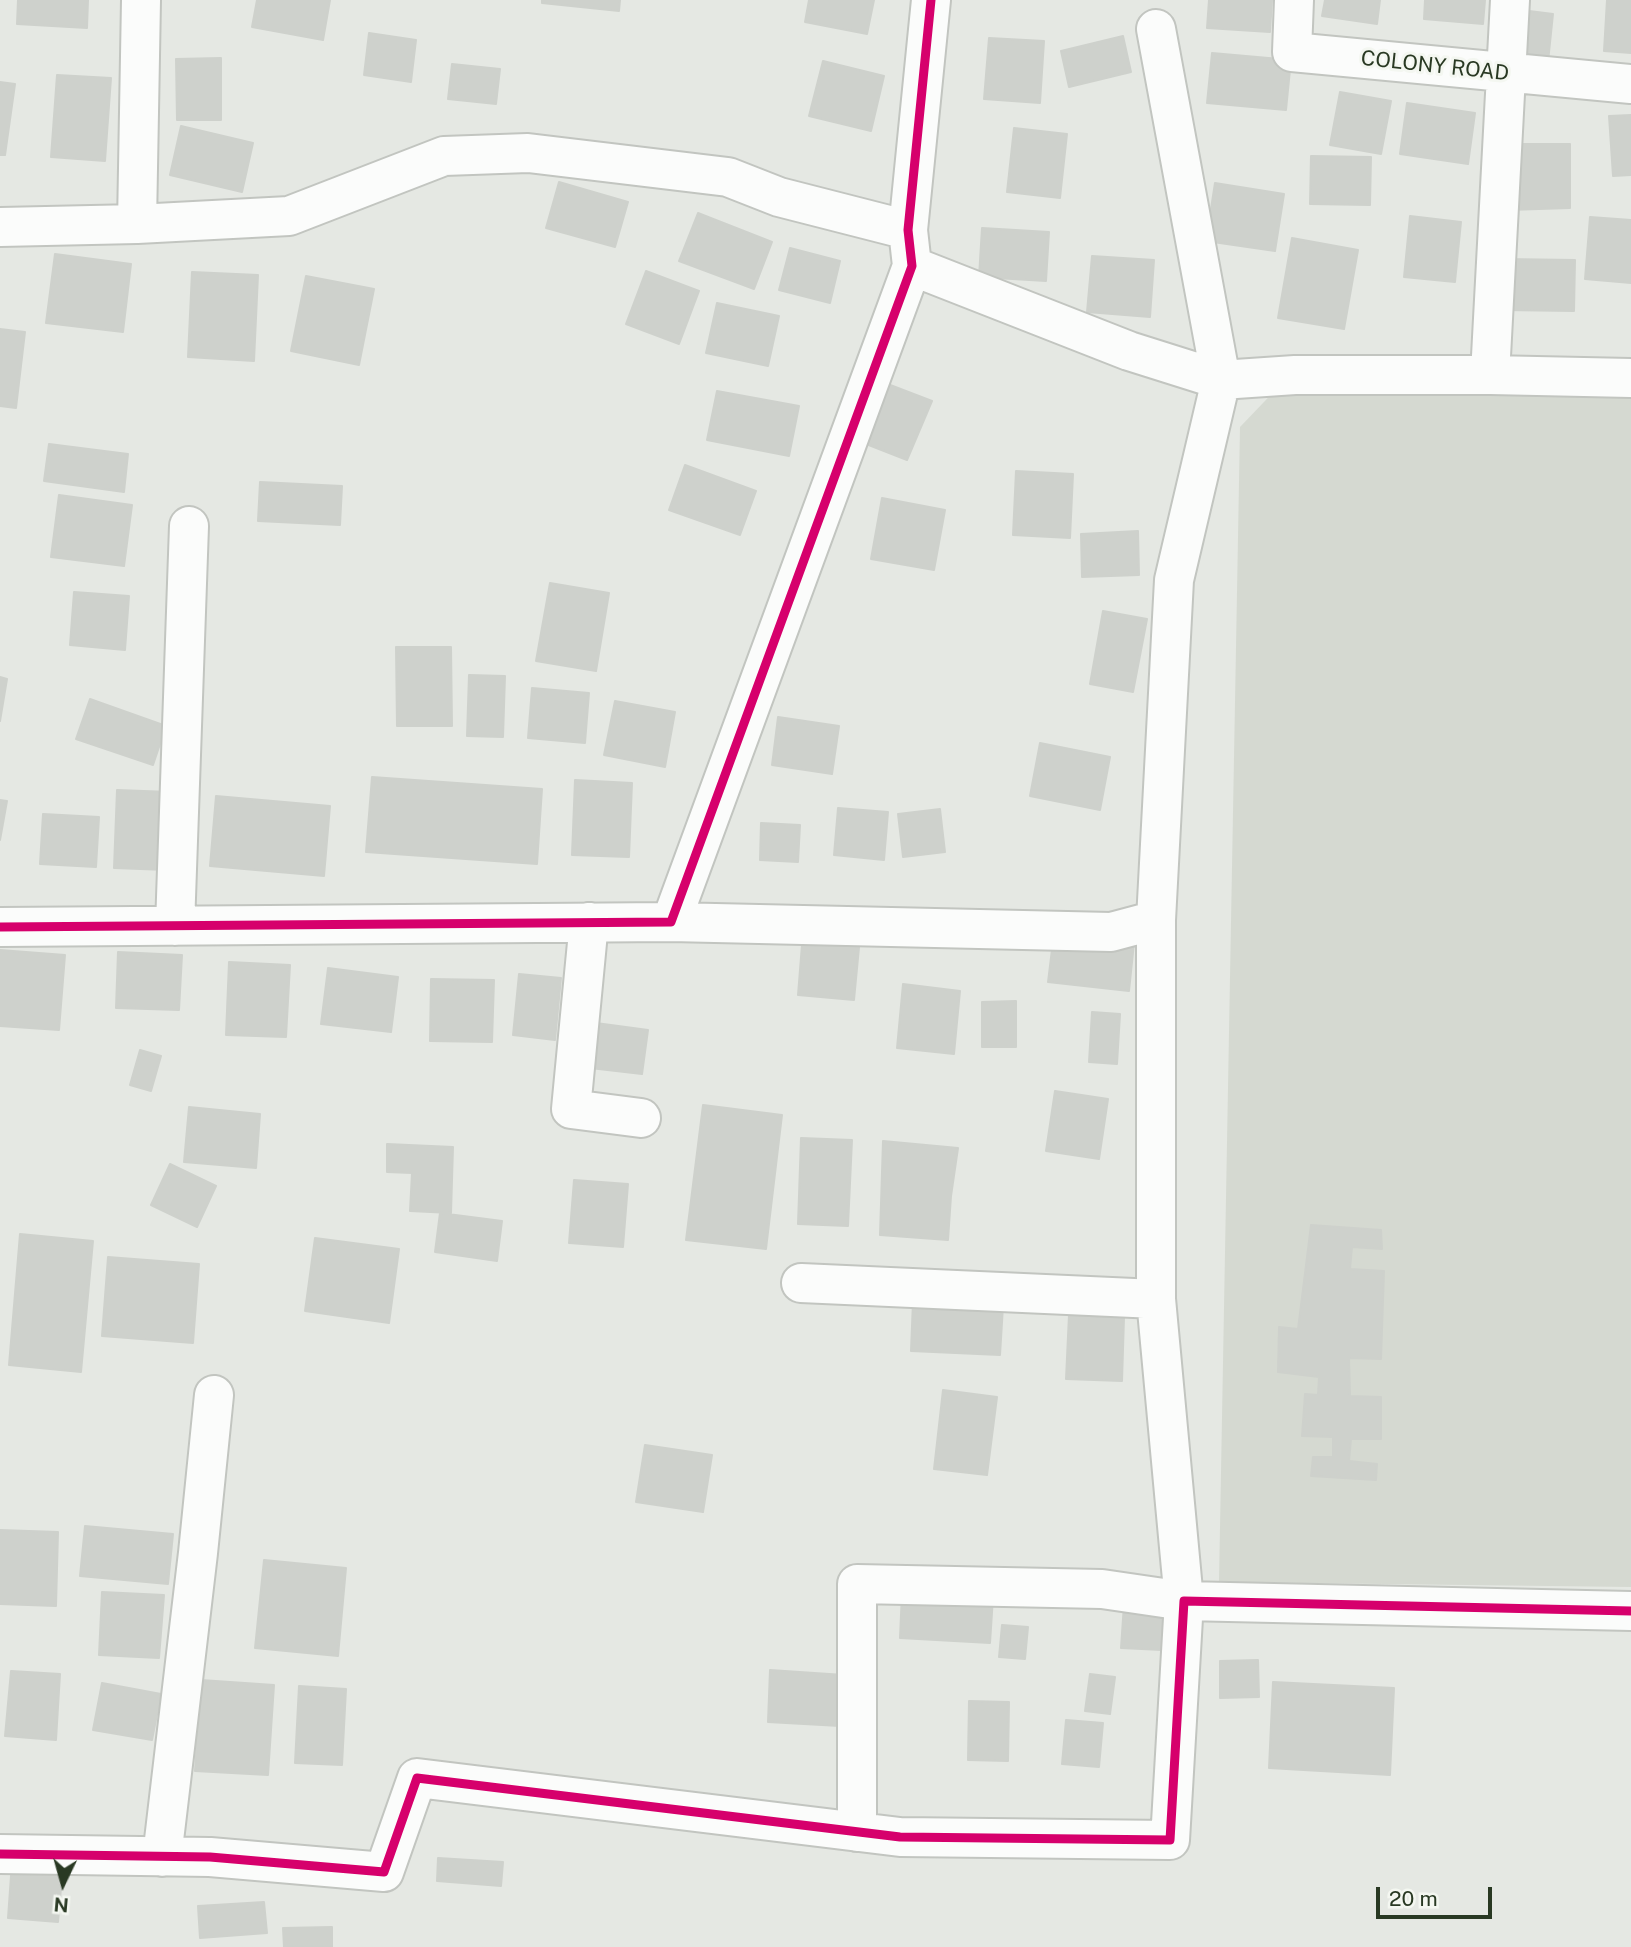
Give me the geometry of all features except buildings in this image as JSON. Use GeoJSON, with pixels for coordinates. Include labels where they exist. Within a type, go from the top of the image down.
{"type":"FeatureCollection","features":[{"type":"Feature","properties":{"kind":"street"},"geometry":{"type":"LineString","coordinates":[[137,224],[141,0]]}},
{"type":"Feature","properties":{"kind":"street"},"geometry":{"type":"LineString","coordinates":[[671,922],[910,248],[931,0]]}},
{"type":"Feature","properties":{"kind":"street","name":"COLONY ROAD"},"geometry":{"type":"LineString","coordinates":[[1294,0],[1292,52],[1631,84]]}},
{"type":"Feature","properties":{"kind":"street"},"geometry":{"type":"LineString","coordinates":[[1490,375],[1510,0]]}},
{"type":"Feature","properties":{"kind":"street"},"geometry":{"type":"LineString","coordinates":[[0,1854],[210,1857],[384,1872],[417,1778],[900,1837],[1170,1840],[1184,1601],[1156,1300],[1156,920],[1174,580],[1222,380],[1156,29]]}},
{"type":"Feature","properties":{"kind":"street"},"geometry":{"type":"LineString","coordinates":[[0,227],[137,224],[289,216],[444,156],[528,153],[728,177],[910,248],[1129,351],[1222,380],[1296,375],[1631,378]]}},
{"type":"Feature","properties":{"kind":"street"},"geometry":{"type":"LineString","coordinates":[[175,926],[189,526]]}},
{"type":"Feature","properties":{"kind":"street"},"geometry":{"type":"LineString","coordinates":[[0,927],[671,922],[1111,932],[1156,920]]}},
{"type":"Feature","properties":{"kind":"street"},"geometry":{"type":"LineString","coordinates":[[589,922],[571,1109],[640,1118]]}},
{"type":"Feature","properties":{"kind":"street"},"geometry":{"type":"LineString","coordinates":[[801,1283],[1156,1300]]}},
{"type":"Feature","properties":{"kind":"street"},"geometry":{"type":"LineString","coordinates":[[162,1857],[214,1395]]}},
{"type":"Feature","properties":{"kind":"street"},"geometry":{"type":"LineString","coordinates":[[857,1832],[857,1584],[1102,1589],[1184,1601],[1631,1611]]}},
{"type":"Feature","properties":{"kind":"shaded area"},"geometry":{"type":"Polygon","coordinates":[[[1286,379],[1631,393],[1631,1587],[1219,1582],[1240,427],[1286,379]]]}},
{"type":"Feature","properties":{"kind":"cycle path"},"geometry":{"type":"LineString","coordinates":[[0,927],[671,922],[912,266],[908,230],[931,0]]}},
{"type":"Feature","properties":{"kind":"cycle path"},"geometry":{"type":"LineString","coordinates":[[0,1854],[210,1857],[384,1872],[417,1778],[900,1837],[1170,1840],[1184,1601],[1631,1611]]}}]}
